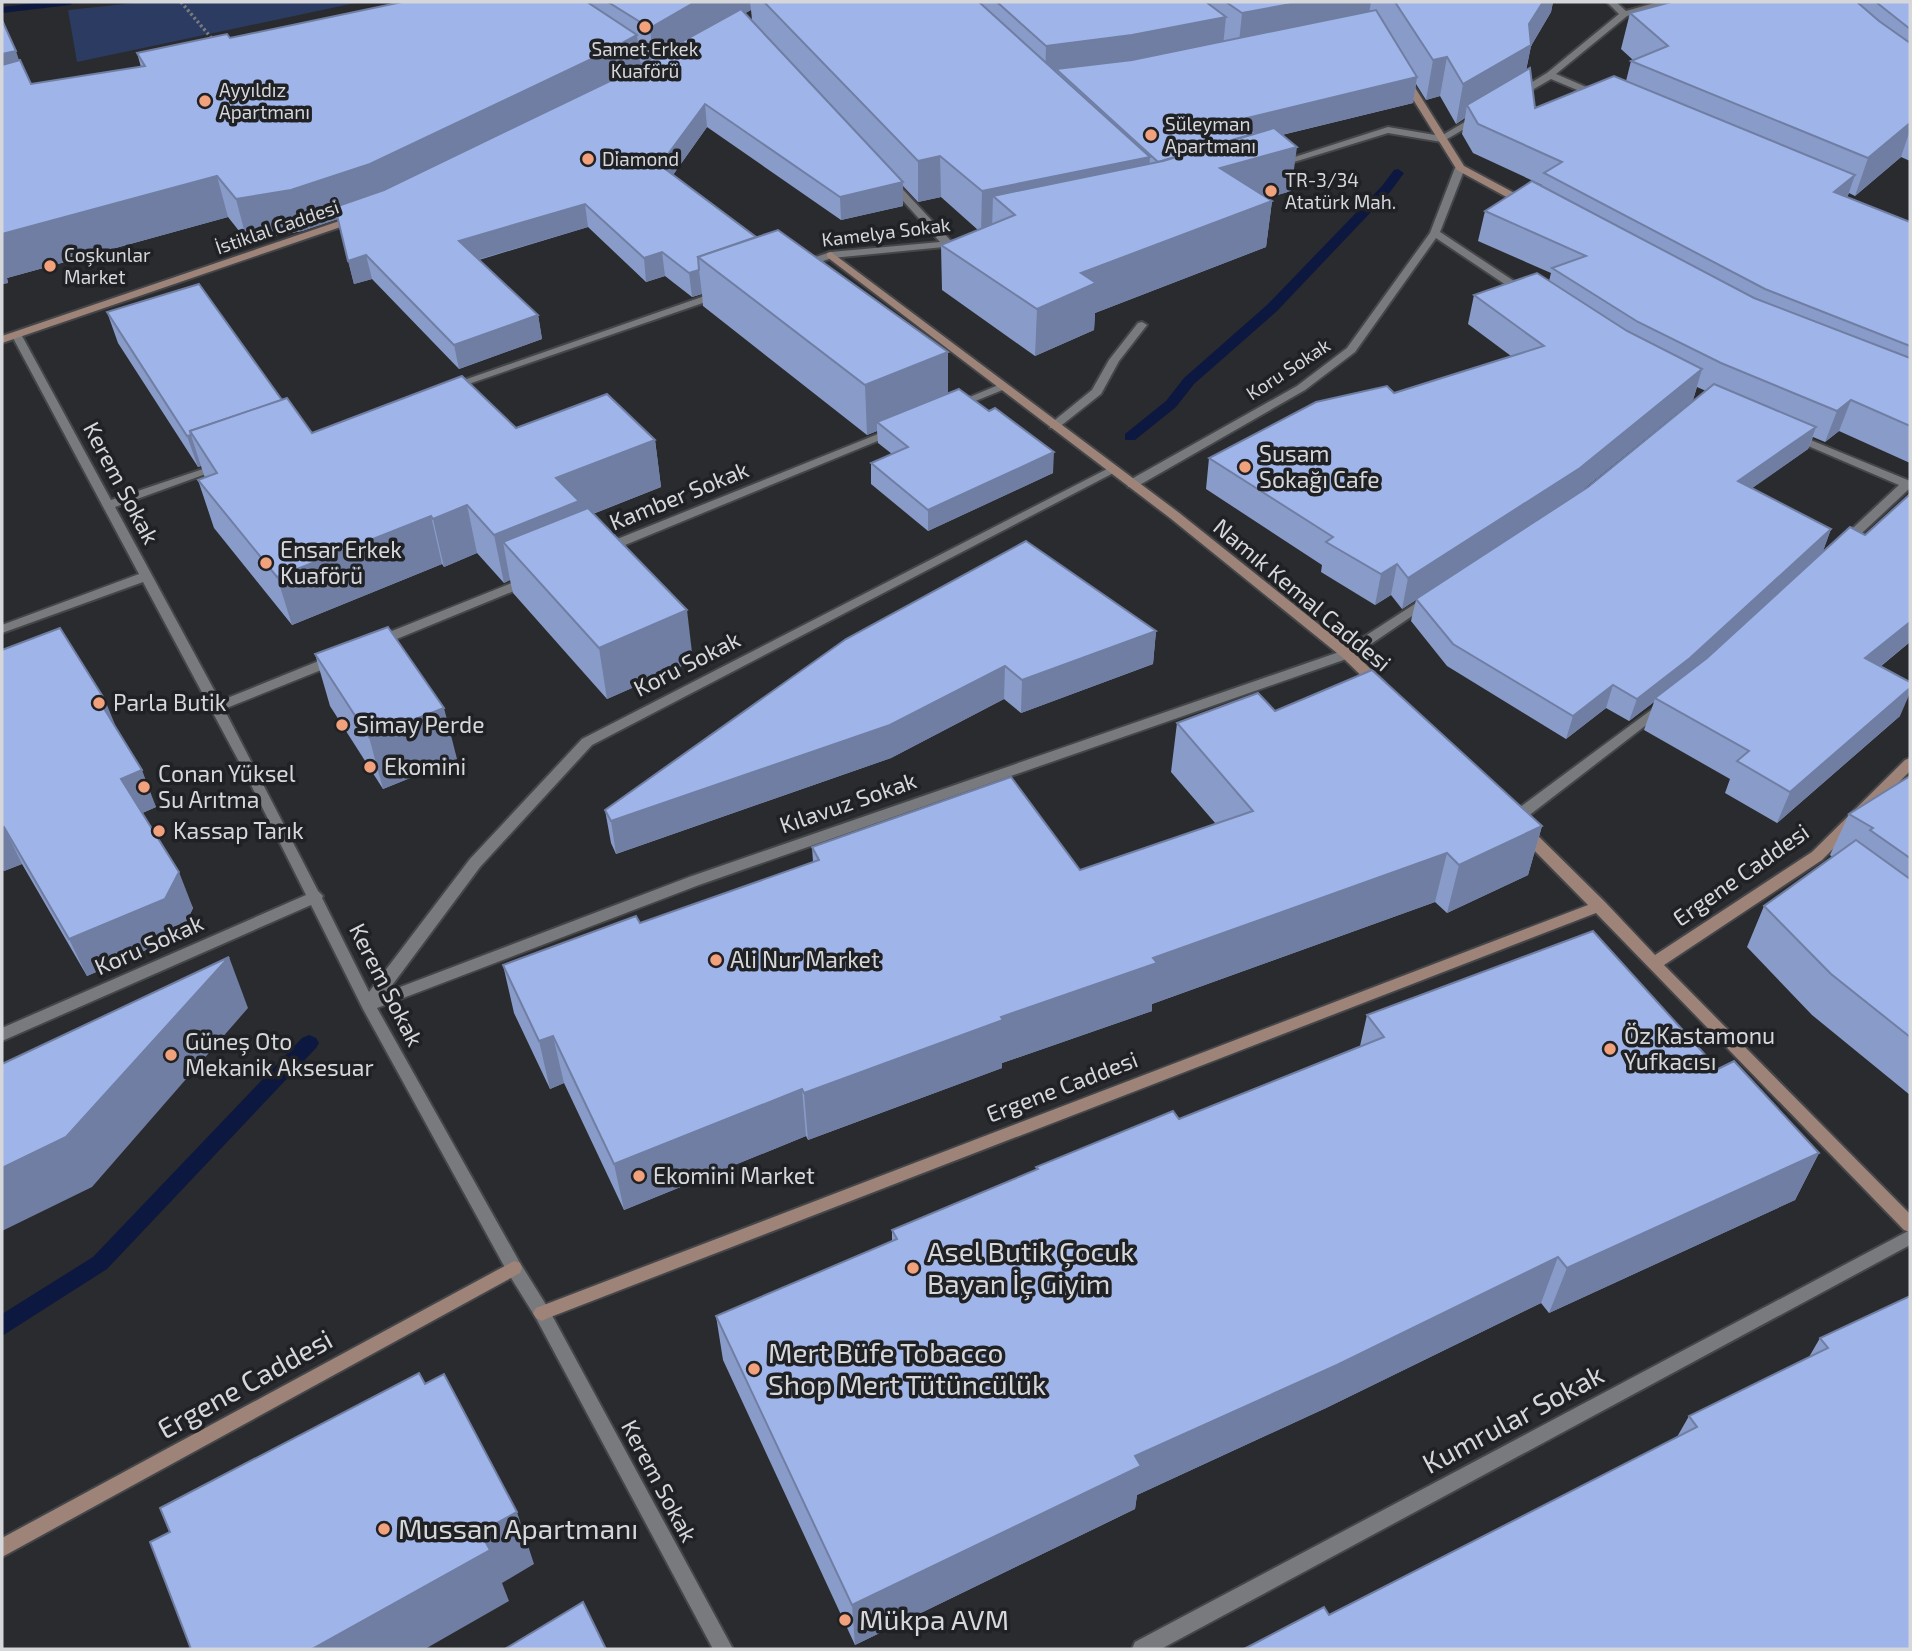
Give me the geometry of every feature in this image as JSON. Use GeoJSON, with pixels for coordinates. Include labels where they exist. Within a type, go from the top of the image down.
{"type":"FeatureCollection","features":[{"type":"Feature","properties":{"kind":"street"},"geometry":{"type":"LineString","coordinates":[[1611,2],[1624,15]]}},
{"type":"Feature","properties":{"kind":"street"},"geometry":{"type":"LineString","coordinates":[[1502,103],[1550,75],[1624,15],[1667,2]]}},
{"type":"Feature","properties":{"kind":"street"},"geometry":{"type":"LineString","coordinates":[[1402,73],[1460,168],[1533,207]]}},
{"type":"Feature","properties":{"kind":"street"},"geometry":{"type":"LineString","coordinates":[[1550,75],[1613,102]]}},
{"type":"Feature","properties":{"kind":"street"},"geometry":{"type":"LineString","coordinates":[[1261,169],[1388,130],[1442,139],[1490,111]]}},
{"type":"Feature","properties":{"kind":"street","name":"Koru Sokak"},"geometry":{"type":"LineString","coordinates":[[1132,484],[1301,388],[1351,350],[1435,233],[1460,168]]}},
{"type":"Feature","properties":{"kind":"street"},"geometry":{"type":"LineString","coordinates":[[883,174],[949,245]]}},
{"type":"Feature","properties":{"kind":"street","name":"İstiklal Caddesi"},"geometry":{"type":"LineString","coordinates":[[9,338],[371,213]]}},
{"type":"Feature","properties":{"kind":"street"},"geometry":{"type":"LineString","coordinates":[[1435,233],[1535,299]]}},
{"type":"Feature","properties":{"kind":"street","name":"Kamelya Sokak"},"geometry":{"type":"LineString","coordinates":[[791,269],[831,255],[949,245],[975,239]]}},
{"type":"Feature","properties":{"kind":"street","name":"Namık Kemal Caddesi"},"geometry":{"type":"LineString","coordinates":[[831,255],[1001,387],[1132,484],[1347,654],[1386,693]]}},
{"type":"Feature","properties":{"kind":"street"},"geometry":{"type":"LineString","coordinates":[[437,392],[726,291]]}},
{"type":"Feature","properties":{"kind":"street"},"geometry":{"type":"LineString","coordinates":[[1054,426],[1097,392],[1114,360],[1142,325]]}},
{"type":"Feature","properties":{"kind":"street","name":"Kerem Sokak"},"geometry":{"type":"LineString","coordinates":[[9,338],[108,505],[316,896],[368,1005],[514,1268],[542,1313],[723,1649]]}},
{"type":"Feature","properties":{"kind":"street"},"geometry":{"type":"LineString","coordinates":[[937,413],[1001,387]]}},
{"type":"Feature","properties":{"kind":"street","name":"Kamber Sokak"},"geometry":{"type":"LineString","coordinates":[[590,555],[912,423]]}},
{"type":"Feature","properties":{"kind":"street"},"geometry":{"type":"LineString","coordinates":[[1787,433],[1909,485],[1838,548]]}},
{"type":"Feature","properties":{"kind":"street"},"geometry":{"type":"LineString","coordinates":[[108,505],[226,464]]}},
{"type":"Feature","properties":{"kind":"street","name":"Koru Sokak"},"geometry":{"type":"LineString","coordinates":[[368,1005],[475,863],[587,742],[1113,470]]}},
{"type":"Feature","properties":{"kind":"street"},"geometry":{"type":"LineString","coordinates":[[2,629],[146,576]]}},
{"type":"Feature","properties":{"kind":"street"},"geometry":{"type":"LineString","coordinates":[[358,650],[539,576]]}},
{"type":"Feature","properties":{"kind":"street","name":"Kılavuz Sokak"},"geometry":{"type":"LineString","coordinates":[[368,1005],[694,881],[1347,654],[1439,594]]}},
{"type":"Feature","properties":{"kind":"street"},"geometry":{"type":"LineString","coordinates":[[217,708],[346,655]]}},
{"type":"Feature","properties":{"kind":"street"},"geometry":{"type":"LineString","coordinates":[[1678,694],[1508,815],[1910,1225]]}},
{"type":"Feature","properties":{"kind":"street","name":"Ergene Caddesi"},"geometry":{"type":"LineString","coordinates":[[1655,963],[1822,860],[1910,763]]}},
{"type":"Feature","properties":{"kind":"street","name":"Koru Sokak"},"geometry":{"type":"LineString","coordinates":[[2,1035],[316,896]]}},
{"type":"Feature","properties":{"kind":"street","name":"Ergene Caddesi"},"geometry":{"type":"LineString","coordinates":[[542,1313],[1600,906]]}},
{"type":"Feature","properties":{"kind":"street","name":"Kumrular Sokak"},"geometry":{"type":"LineString","coordinates":[[1142,1649],[1910,1237]]}},
{"type":"Feature","properties":{"kind":"street","name":"Ergene Caddesi"},"geometry":{"type":"LineString","coordinates":[[2,1548],[514,1268]]}},
{"type":"Feature","properties":{"kind":"path"},"geometry":{"type":"LineString","coordinates":[[181,2],[221,50]]}},
{"type":"Feature","properties":{"kind":"shaded area"},"geometry":{"type":"Polygon","coordinates":[[[144,2],[360,2],[77,62],[68,10],[144,2]]]}},
{"type":"Feature","properties":{"kind":"building"},"geometry":{"type":"Polygon","coordinates":[[[402,2],[587,2],[637,35],[370,164],[291,190],[236,199],[217,176],[2,234],[2,65],[20,60],[31,84],[145,66],[137,53],[227,34],[230,38],[402,2]]]}},
{"type":"Feature","properties":{"kind":"building"},"geometry":{"type":"Polygon","coordinates":[[[608,2],[695,2],[650,28],[608,2]]]}},
{"type":"Feature","properties":{"kind":"building"},"geometry":{"type":"Polygon","coordinates":[[[764,2],[979,2],[1150,157],[982,191],[940,156],[918,161],[764,2]]]}},
{"type":"Feature","properties":{"kind":"building"},"geometry":{"type":"Polygon","coordinates":[[[997,2],[1206,2],[1226,17],[1132,35],[1046,46],[997,2]]]}},
{"type":"Feature","properties":{"kind":"building"},"geometry":{"type":"Polygon","coordinates":[[[1226,2],[1302,2],[1242,13],[1226,2]]]}},
{"type":"Feature","properties":{"kind":"building"},"geometry":{"type":"Polygon","coordinates":[[[1395,2],[1543,2],[1529,24],[1531,45],[1463,84],[1447,57],[1433,60],[1395,2]]]}},
{"type":"Feature","properties":{"kind":"building"},"geometry":{"type":"Polygon","coordinates":[[[1671,2],[1857,2],[1910,43],[1910,123],[1868,158],[1631,61],[1668,46],[1630,13],[1671,2]]]}},
{"type":"Feature","properties":{"kind":"building"},"geometry":{"type":"Polygon","coordinates":[[[1876,2],[1910,2],[1910,29],[1876,2]]]}},
{"type":"Feature","properties":{"kind":"building"},"geometry":{"type":"Polygon","coordinates":[[[741,9],[903,182],[840,197],[705,104],[660,165],[756,237],[698,257],[699,270],[689,273],[662,252],[644,258],[585,204],[459,241],[538,315],[454,345],[366,255],[348,261],[335,207],[384,190],[612,80],[741,9]]]}},
{"type":"Feature","properties":{"kind":"building"},"geometry":{"type":"Polygon","coordinates":[[[1376,10],[1417,77],[1239,120],[1256,133],[1158,162],[1056,69],[1132,60],[1376,10]]]}},
{"type":"Feature","properties":{"kind":"building"},"geometry":{"type":"Polygon","coordinates":[[[2,20],[16,51],[2,54],[2,20]]]}},
{"type":"Feature","properties":{"kind":"building"},"geometry":{"type":"Polygon","coordinates":[[[1530,68],[1535,108],[1614,76],[1855,175],[1834,192],[1910,222],[1910,346],[1765,289],[1544,173],[1562,162],[1478,124],[1467,105],[1530,68]]]}},
{"type":"Feature","properties":{"kind":"building"},"geometry":{"type":"Polygon","coordinates":[[[1274,128],[1297,147],[1220,168],[1272,201],[1081,273],[1096,283],[1037,309],[941,245],[1015,215],[993,196],[1163,161],[1274,128]]]}},
{"type":"Feature","properties":{"kind":"building"},"geometry":{"type":"Polygon","coordinates":[[[1532,181],[1754,298],[1910,358],[1910,426],[1851,400],[1837,411],[1721,363],[1638,322],[1552,268],[1586,256],[1485,211],[1532,181]]]}},
{"type":"Feature","properties":{"kind":"building"},"geometry":{"type":"Polygon","coordinates":[[[778,230],[948,352],[865,385],[698,257],[778,230]]]}},
{"type":"Feature","properties":{"kind":"building"},"geometry":{"type":"Polygon","coordinates":[[[1537,273],[1627,331],[1702,369],[1580,468],[1408,578],[1397,564],[1381,574],[1326,542],[1333,537],[1209,458],[1316,402],[1387,386],[1394,393],[1544,346],[1474,295],[1537,273]]]}},
{"type":"Feature","properties":{"kind":"building"},"geometry":{"type":"Polygon","coordinates":[[[199,284],[282,400],[190,431],[191,435],[187,436],[107,312],[199,284]]]}},
{"type":"Feature","properties":{"kind":"building"},"geometry":{"type":"Polygon","coordinates":[[[462,376],[516,428],[607,394],[655,440],[556,478],[579,501],[494,535],[467,505],[433,519],[431,516],[277,577],[198,480],[217,473],[190,431],[287,398],[312,433],[462,376]]]}},
{"type":"Feature","properties":{"kind":"building"},"geometry":{"type":"Polygon","coordinates":[[[1714,384],[1816,427],[1738,481],[1831,529],[1690,658],[1637,699],[1613,685],[1573,716],[1453,644],[1416,599],[1588,487],[1714,384]]]}},
{"type":"Feature","properties":{"kind":"building"},"geometry":{"type":"Polygon","coordinates":[[[959,389],[989,411],[995,408],[1054,452],[928,510],[871,463],[908,447],[877,422],[959,389]]]}},
{"type":"Feature","properties":{"kind":"building"},"geometry":{"type":"Polygon","coordinates":[[[1910,494],[1910,622],[1865,658],[1910,682],[1910,688],[1790,792],[1737,761],[1749,751],[1655,698],[1707,658],[1850,527],[1865,535],[1910,494]]]}},
{"type":"Feature","properties":{"kind":"building"},"geometry":{"type":"Polygon","coordinates":[[[588,508],[687,610],[599,648],[503,542],[588,508]]]}},
{"type":"Feature","properties":{"kind":"building"},"geometry":{"type":"Polygon","coordinates":[[[1026,541],[1156,631],[1022,680],[1005,666],[890,725],[611,821],[605,810],[846,639],[1026,541]]]}},
{"type":"Feature","properties":{"kind":"building"},"geometry":{"type":"Polygon","coordinates":[[[388,627],[444,708],[369,737],[315,654],[388,627]]]}},
{"type":"Feature","properties":{"kind":"building"},"geometry":{"type":"Polygon","coordinates":[[[60,628],[105,700],[100,702],[142,770],[121,779],[179,872],[165,899],[69,939],[4,827],[2,828],[2,650],[60,628]]]}},
{"type":"Feature","properties":{"kind":"building"},"geometry":{"type":"Polygon","coordinates":[[[1372,670],[1542,826],[1459,865],[1447,853],[1153,958],[1157,963],[1001,1017],[1003,1020],[804,1093],[802,1089],[614,1164],[553,1036],[539,1041],[503,965],[636,916],[640,923],[819,860],[812,847],[1011,777],[1080,870],[1253,811],[1177,723],[1258,693],[1275,711],[1372,670]]]}},
{"type":"Feature","properties":{"kind":"building"},"geometry":{"type":"Polygon","coordinates":[[[1910,776],[1910,858],[1870,830],[1873,828],[1849,814],[1910,776]]]}},
{"type":"Feature","properties":{"kind":"building"},"geometry":{"type":"Polygon","coordinates":[[[1856,840],[1910,879],[1910,1037],[1831,974],[1764,906],[1856,840]]]}},
{"type":"Feature","properties":{"kind":"building"},"geometry":{"type":"Polygon","coordinates":[[[1593,931],[1718,1069],[1734,1061],[1819,1153],[1567,1268],[1558,1257],[1337,1365],[1135,1456],[1141,1466],[852,1605],[716,1316],[897,1239],[892,1230],[1038,1169],[1036,1167],[1173,1111],[1179,1119],[1384,1037],[1367,1015],[1593,931]]]}},
{"type":"Feature","properties":{"kind":"building"},"geometry":{"type":"Polygon","coordinates":[[[229,957],[66,1137],[2,1168],[2,1064],[229,957]]]}},
{"type":"Feature","properties":{"kind":"building"},"geometry":{"type":"Polygon","coordinates":[[[1910,1296],[1910,1649],[1244,1649],[1324,1607],[1329,1615],[1697,1427],[1689,1416],[1828,1348],[1820,1338],[1910,1296]]]}},
{"type":"Feature","properties":{"kind":"building","name":"Mussan Apartmanı"},"geometry":{"type":"Polygon","coordinates":[[[419,1373],[425,1384],[444,1374],[517,1512],[480,1532],[490,1550],[312,1649],[191,1649],[150,1542],[170,1532],[160,1508],[419,1373]]]}},
{"type":"Feature","properties":{"kind":"building"},"geometry":{"type":"Polygon","coordinates":[[[583,1602],[606,1649],[505,1649],[583,1602]]]}},
{"type":"Feature","properties":{"kind":"waterway"},"geometry":{"type":"LineString","coordinates":[[2,10],[70,2]]}},
{"type":"Feature","properties":{"kind":"waterway"},"geometry":{"type":"LineString","coordinates":[[1130,437],[1171,404],[1189,381],[1272,308],[1386,189],[1398,173]]}},
{"type":"Feature","properties":{"kind":"waterway"},"geometry":{"type":"LineString","coordinates":[[2,1326],[100,1263],[309,1043]]}},
{"type":"Feature","properties":{"kind":"place","name":"Samet Erkek Kuaförü"},"geometry":{"type":"Point","coordinates":[645,27]}},
{"type":"Feature","properties":{"kind":"place","name":"Ayyıldız Apartmanı"},"geometry":{"type":"Point","coordinates":[205,101]}},
{"type":"Feature","properties":{"kind":"place","name":"Süleyman Apartmanı"},"geometry":{"type":"Point","coordinates":[1151,135]}},
{"type":"Feature","properties":{"kind":"place","name":"Diamond"},"geometry":{"type":"Point","coordinates":[588,159]}},
{"type":"Feature","properties":{"kind":"place","name":"TR-3/34 Atatürk Mah."},"geometry":{"type":"Point","coordinates":[1271,191]}},
{"type":"Feature","properties":{"kind":"place","name":"Coşkunlar Market"},"geometry":{"type":"Point","coordinates":[50,266]}},
{"type":"Feature","properties":{"kind":"place","name":"Susam Sokağı Cafe"},"geometry":{"type":"Point","coordinates":[1245,467]}},
{"type":"Feature","properties":{"kind":"place","name":"Ensar Erkek Kuaförü"},"geometry":{"type":"Point","coordinates":[266,563]}},
{"type":"Feature","properties":{"kind":"place","name":"Parla Butik"},"geometry":{"type":"Point","coordinates":[99,703]}},
{"type":"Feature","properties":{"kind":"place","name":"Simay Perde"},"geometry":{"type":"Point","coordinates":[342,725]}},
{"type":"Feature","properties":{"kind":"place","name":"Ekomini"},"geometry":{"type":"Point","coordinates":[370,767]}},
{"type":"Feature","properties":{"kind":"place","name":"Conan Yüksel Su Arıtma"},"geometry":{"type":"Point","coordinates":[144,787]}},
{"type":"Feature","properties":{"kind":"place","name":"Kassap Tarık"},"geometry":{"type":"Point","coordinates":[159,831]}},
{"type":"Feature","properties":{"kind":"place","name":"Ali Nur Market"},"geometry":{"type":"Point","coordinates":[716,960]}},
{"type":"Feature","properties":{"kind":"place","name":"Öz Kastamonu Yufkacısı"},"geometry":{"type":"Point","coordinates":[1610,1049]}},
{"type":"Feature","properties":{"kind":"place","name":"Güneş Oto Mekanik Aksesuar"},"geometry":{"type":"Point","coordinates":[171,1055]}},
{"type":"Feature","properties":{"kind":"place","name":"Ekomini Market"},"geometry":{"type":"Point","coordinates":[639,1176]}},
{"type":"Feature","properties":{"kind":"place","name":"Asel Butik Çocuk Bayan İç Giyim"},"geometry":{"type":"Point","coordinates":[913,1268]}},
{"type":"Feature","properties":{"kind":"place","name":"Mert Büfe Tobacco Shop Mert Tütüncülük"},"geometry":{"type":"Point","coordinates":[754,1369]}},
{"type":"Feature","properties":{"kind":"place","name":"Mussan Apartmanı"},"geometry":{"type":"Point","coordinates":[384,1529]}},
{"type":"Feature","properties":{"kind":"place","name":"Mükpa AVM"},"geometry":{"type":"Point","coordinates":[845,1620]}}]}
